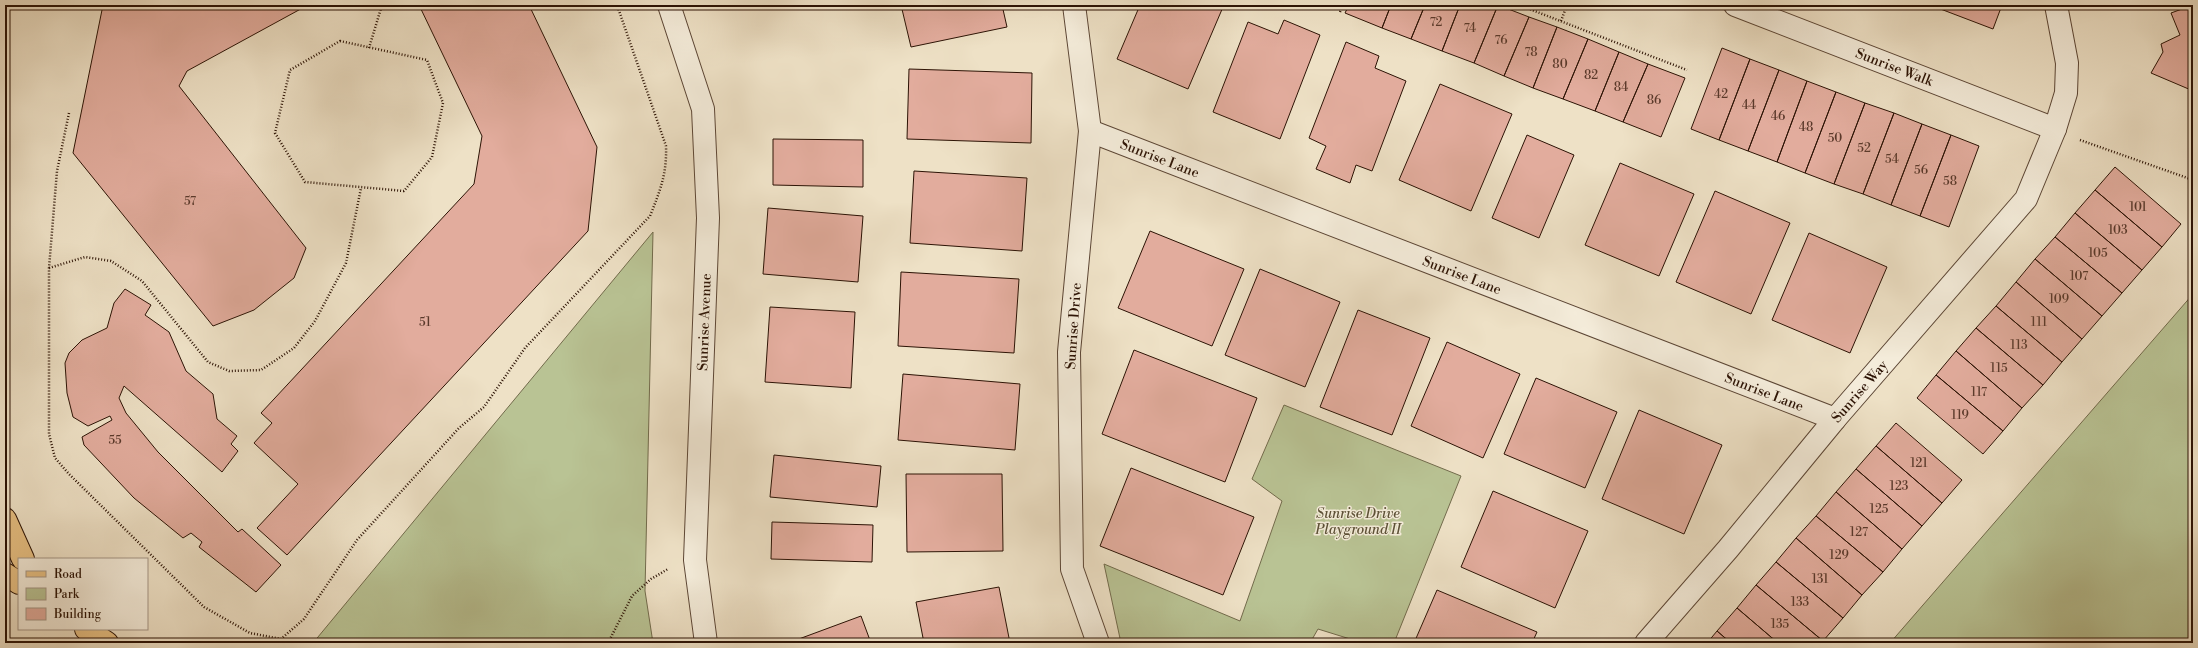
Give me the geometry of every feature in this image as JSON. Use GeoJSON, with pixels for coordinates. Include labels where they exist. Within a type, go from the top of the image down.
{"type":"FeatureCollection","features":[{"type":"Feature","properties":{"kind":"main road"},"geometry":{"type":"LineString","coordinates":[[5,519],[23,558]]}},
{"type":"Feature","properties":{"kind":"main road"},"geometry":{"type":"LineString","coordinates":[[5,574],[18,582]]}},
{"type":"Feature","properties":{"kind":"main road"},"geometry":{"type":"LineString","coordinates":[[88,630],[107,643]]}},
{"type":"Feature","properties":{"kind":"street","name":"Sunrise Avenue"},"geometry":{"type":"LineString","coordinates":[[669,5],[703,109],[708,218],[695,560],[706,643]]}},
{"type":"Feature","properties":{"kind":"street","name":"Sunrise Drive"},"geometry":{"type":"LineString","coordinates":[[1074,5],[1090,131],[1069,352],[1072,569],[1098,643]]}},
{"type":"Feature","properties":{"kind":"street","name":"Sunrise Walk"},"geometry":{"type":"LineString","coordinates":[[1735,5],[2055,129]]}},
{"type":"Feature","properties":{"kind":"street","name":"Sunrise Way"},"geometry":{"type":"LineString","coordinates":[[1646,643],[1728,549],[1835,419],[2026,199],[2055,129],[2066,92],[2067,63],[2056,5]]}},
{"type":"Feature","properties":{"kind":"street","name":"Sunrise Lane"},"geometry":{"type":"LineString","coordinates":[[1090,131],[1835,419]]}},
{"type":"Feature","properties":{"kind":"path"},"geometry":{"type":"LineString","coordinates":[[369,48],[382,5]]}},
{"type":"Feature","properties":{"kind":"path"},"geometry":{"type":"LineString","coordinates":[[276,643],[304,618],[357,540],[459,428],[484,407],[525,348],[650,216],[661,188],[667,165],[666,146],[617,5]]}},
{"type":"Feature","properties":{"kind":"path"},"geometry":{"type":"LineString","coordinates":[[1340,12],[1343,5]]}},
{"type":"Feature","properties":{"kind":"path"},"geometry":{"type":"LineString","coordinates":[[1519,5],[1687,70]]}},
{"type":"Feature","properties":{"kind":"path"},"geometry":{"type":"LineString","coordinates":[[1561,21],[1568,5]]}},
{"type":"Feature","properties":{"kind":"path"},"geometry":{"type":"LineString","coordinates":[[340,41],[369,48],[427,60],[443,103],[432,157],[404,191],[305,182],[276,133],[290,70],[340,41]]}},
{"type":"Feature","properties":{"kind":"path"},"geometry":{"type":"LineString","coordinates":[[70,113],[57,170],[49,268],[49,434],[55,458],[68,474],[204,607],[250,633],[281,639]]}},
{"type":"Feature","properties":{"kind":"path"},"geometry":{"type":"LineString","coordinates":[[2055,129],[2068,136],[2193,180]]}},
{"type":"Feature","properties":{"kind":"path"},"geometry":{"type":"LineString","coordinates":[[49,268],[85,258],[111,261],[142,281],[208,362],[229,371],[261,370],[294,348],[315,321],[346,263],[361,188]]}},
{"type":"Feature","properties":{"kind":"path"},"geometry":{"type":"LineString","coordinates":[[608,643],[632,596],[651,579],[673,566]]}},
{"type":"Feature","properties":{"kind":"green space"},"geometry":{"type":"Polygon","coordinates":[[[653,232],[645,591],[653,643],[313,643],[653,232]]]}},
{"type":"Feature","properties":{"kind":"green space"},"geometry":{"type":"Polygon","coordinates":[[[2193,294],[2193,643],[1890,643],[2193,294]]]}},
{"type":"Feature","properties":{"kind":"green space","name":"Sunrise Drive Playground II"},"geometry":{"type":"Polygon","coordinates":[[[1284,405],[1461,476],[1394,643],[1363,643],[1318,629],[1310,643],[1121,643],[1104,564],[1240,621],[1282,501],[1252,479],[1284,405]]]}},
{"type":"Feature","properties":{"kind":"building"},"geometry":{"type":"Polygon","coordinates":[[[103,5],[308,5],[187,71],[179,86],[306,248],[294,278],[254,310],[213,326],[73,153],[103,5]]]}},
{"type":"Feature","properties":{"kind":"building"},"geometry":{"type":"Polygon","coordinates":[[[419,5],[529,5],[597,147],[588,231],[287,555],[257,528],[298,484],[254,443],[272,423],[261,413],[474,184],[482,136],[419,5]]]}},
{"type":"Feature","properties":{"kind":"building"},"geometry":{"type":"Polygon","coordinates":[[[901,5],[1002,5],[1007,27],[911,47],[901,5]]]}},
{"type":"Feature","properties":{"kind":"building"},"geometry":{"type":"Polygon","coordinates":[[[1140,5],[1218,5],[1223,7],[1188,89],[1117,59],[1140,5]]]}},
{"type":"Feature","properties":{"kind":"building"},"geometry":{"type":"Polygon","coordinates":[[[1324,5],[1336,5],[1334,9],[1324,5]]]}},
{"type":"Feature","properties":{"kind":"building"},"geometry":{"type":"Polygon","coordinates":[[[1349,5],[1391,5],[1382,28],[1345,13],[1349,5]]]}},
{"type":"Feature","properties":{"kind":"building"},"geometry":{"type":"Polygon","coordinates":[[[1391,5],[1425,5],[1411,39],[1382,28],[1391,5]]]}},
{"type":"Feature","properties":{"kind":"building"},"geometry":{"type":"Polygon","coordinates":[[[1425,5],[1460,5],[1442,51],[1411,39],[1425,5]]]}},
{"type":"Feature","properties":{"kind":"building"},"geometry":{"type":"Polygon","coordinates":[[[1460,5],[1498,5],[1474,63],[1442,51],[1460,5]]]}},
{"type":"Feature","properties":{"kind":"building"},"geometry":{"type":"Polygon","coordinates":[[[1498,5],[1529,17],[1504,76],[1474,63],[1498,5]]]}},
{"type":"Feature","properties":{"kind":"building"},"geometry":{"type":"Polygon","coordinates":[[[1930,5],[2002,5],[1993,29],[1930,5]]]}},
{"type":"Feature","properties":{"kind":"building"},"geometry":{"type":"Polygon","coordinates":[[[2193,5],[2193,90],[2191,90],[2151,73],[2163,52],[2161,44],[2180,35],[2171,13],[2193,5]]]}},
{"type":"Feature","properties":{"kind":"building"},"geometry":{"type":"Polygon","coordinates":[[[1529,17],[1557,27],[1533,88],[1504,76],[1529,17]]]}},
{"type":"Feature","properties":{"kind":"building"},"geometry":{"type":"Polygon","coordinates":[[[1284,20],[1320,35],[1280,139],[1213,112],[1248,22],[1278,34],[1284,20]]]}},
{"type":"Feature","properties":{"kind":"building"},"geometry":{"type":"Polygon","coordinates":[[[1557,27],[1588,39],[1563,99],[1533,88],[1557,27]]]}},
{"type":"Feature","properties":{"kind":"building"},"geometry":{"type":"Polygon","coordinates":[[[1588,39],[1619,52],[1595,111],[1563,99],[1588,39]]]}},
{"type":"Feature","properties":{"kind":"building"},"geometry":{"type":"Polygon","coordinates":[[[1346,42],[1379,56],[1375,68],[1406,81],[1372,171],[1356,165],[1350,183],[1316,169],[1326,146],[1309,138],[1346,42]]]}},
{"type":"Feature","properties":{"kind":"building"},"geometry":{"type":"Polygon","coordinates":[[[1722,48],[1750,59],[1719,140],[1691,129],[1722,48]]]}},
{"type":"Feature","properties":{"kind":"building"},"geometry":{"type":"Polygon","coordinates":[[[1619,52],[1648,64],[1623,122],[1595,111],[1619,52]]]}},
{"type":"Feature","properties":{"kind":"building"},"geometry":{"type":"Polygon","coordinates":[[[1750,59],[1779,70],[1748,151],[1719,140],[1750,59]]]}},
{"type":"Feature","properties":{"kind":"building"},"geometry":{"type":"Polygon","coordinates":[[[1648,64],[1685,78],[1661,137],[1623,122],[1648,64]]]}},
{"type":"Feature","properties":{"kind":"building"},"geometry":{"type":"Polygon","coordinates":[[[909,69],[1032,73],[1031,143],[907,139],[909,69]]]}},
{"type":"Feature","properties":{"kind":"building"},"geometry":{"type":"Polygon","coordinates":[[[1779,70],[1807,81],[1777,162],[1748,151],[1779,70]]]}},
{"type":"Feature","properties":{"kind":"building"},"geometry":{"type":"Polygon","coordinates":[[[1807,81],[1836,92],[1805,173],[1777,162],[1807,81]]]}},
{"type":"Feature","properties":{"kind":"building"},"geometry":{"type":"Polygon","coordinates":[[[1440,84],[1512,114],[1471,211],[1399,180],[1440,84]]]}},
{"type":"Feature","properties":{"kind":"building"},"geometry":{"type":"Polygon","coordinates":[[[1836,92],[1865,103],[1834,184],[1805,173],[1836,92]]]}},
{"type":"Feature","properties":{"kind":"building"},"geometry":{"type":"Polygon","coordinates":[[[1865,103],[1894,113],[1863,194],[1834,184],[1865,103]]]}},
{"type":"Feature","properties":{"kind":"building"},"geometry":{"type":"Polygon","coordinates":[[[1894,113],[1922,124],[1891,205],[1863,194],[1894,113]]]}},
{"type":"Feature","properties":{"kind":"building"},"geometry":{"type":"Polygon","coordinates":[[[1922,124],[1951,135],[1920,216],[1891,205],[1922,124]]]}},
{"type":"Feature","properties":{"kind":"building"},"geometry":{"type":"Polygon","coordinates":[[[1527,135],[1574,155],[1539,238],[1492,218],[1527,135]]]}},
{"type":"Feature","properties":{"kind":"building"},"geometry":{"type":"Polygon","coordinates":[[[1951,135],[1979,146],[1949,227],[1920,216],[1951,135]]]}},
{"type":"Feature","properties":{"kind":"building"},"geometry":{"type":"Polygon","coordinates":[[[773,139],[863,140],[863,187],[773,185],[773,139]]]}},
{"type":"Feature","properties":{"kind":"building"},"geometry":{"type":"Polygon","coordinates":[[[1620,163],[1694,194],[1659,276],[1585,245],[1620,163]]]}},
{"type":"Feature","properties":{"kind":"building"},"geometry":{"type":"Polygon","coordinates":[[[2115,167],[2181,224],[2162,247],[2095,190],[2115,167]]]}},
{"type":"Feature","properties":{"kind":"building"},"geometry":{"type":"Polygon","coordinates":[[[914,171],[1027,178],[1022,251],[910,243],[914,171]]]}},
{"type":"Feature","properties":{"kind":"building"},"geometry":{"type":"Polygon","coordinates":[[[2095,190],[2162,247],[2142,270],[2075,213],[2095,190]]]}},
{"type":"Feature","properties":{"kind":"building"},"geometry":{"type":"Polygon","coordinates":[[[1715,191],[1790,223],[1751,314],[1676,282],[1715,191]]]}},
{"type":"Feature","properties":{"kind":"building"},"geometry":{"type":"Polygon","coordinates":[[[768,208],[863,216],[858,282],[763,274],[768,208]]]}},
{"type":"Feature","properties":{"kind":"building"},"geometry":{"type":"Polygon","coordinates":[[[2075,213],[2142,270],[2122,293],[2055,237],[2075,213]]]}},
{"type":"Feature","properties":{"kind":"building"},"geometry":{"type":"Polygon","coordinates":[[[1150,231],[1244,269],[1212,346],[1118,308],[1150,231]]]}},
{"type":"Feature","properties":{"kind":"building"},"geometry":{"type":"Polygon","coordinates":[[[1809,233],[1887,267],[1850,353],[1772,320],[1809,233]]]}},
{"type":"Feature","properties":{"kind":"building"},"geometry":{"type":"Polygon","coordinates":[[[2055,237],[2122,293],[2102,316],[2035,259],[2055,237]]]}},
{"type":"Feature","properties":{"kind":"building"},"geometry":{"type":"Polygon","coordinates":[[[2035,259],[2102,316],[2082,339],[2016,282],[2035,259]]]}},
{"type":"Feature","properties":{"kind":"building"},"geometry":{"type":"Polygon","coordinates":[[[1260,269],[1340,302],[1305,387],[1225,355],[1260,269]]]}},
{"type":"Feature","properties":{"kind":"building"},"geometry":{"type":"Polygon","coordinates":[[[901,272],[1019,279],[1014,353],[898,346],[901,272]]]}},
{"type":"Feature","properties":{"kind":"building"},"geometry":{"type":"Polygon","coordinates":[[[2016,282],[2082,339],[2062,362],[1996,306],[2016,282]]]}},
{"type":"Feature","properties":{"kind":"building"},"geometry":{"type":"Polygon","coordinates":[[[125,289],[151,305],[145,315],[169,332],[186,371],[213,394],[217,419],[237,436],[231,444],[238,451],[222,472],[124,386],[119,398],[126,413],[158,452],[238,532],[242,529],[281,565],[256,592],[199,547],[202,542],[191,533],[183,538],[134,498],[84,445],[82,437],[112,420],[110,416],[88,426],[73,417],[67,393],[65,363],[69,353],[82,340],[107,328],[114,303],[125,289]]]}},
{"type":"Feature","properties":{"kind":"building"},"geometry":{"type":"Polygon","coordinates":[[[1996,306],[2062,362],[2043,385],[1976,328],[1996,306]]]}},
{"type":"Feature","properties":{"kind":"building"},"geometry":{"type":"Polygon","coordinates":[[[770,307],[855,312],[851,388],[765,382],[770,307]]]}},
{"type":"Feature","properties":{"kind":"building"},"geometry":{"type":"Polygon","coordinates":[[[1358,310],[1430,338],[1392,435],[1320,407],[1358,310]]]}},
{"type":"Feature","properties":{"kind":"building"},"geometry":{"type":"Polygon","coordinates":[[[1976,328],[2043,385],[2022,408],[1956,351],[1976,328]]]}},
{"type":"Feature","properties":{"kind":"building"},"geometry":{"type":"Polygon","coordinates":[[[1447,342],[1520,374],[1483,458],[1411,426],[1447,342]]]}},
{"type":"Feature","properties":{"kind":"building"},"geometry":{"type":"Polygon","coordinates":[[[1134,350],[1257,398],[1225,482],[1102,434],[1134,350]]]}},
{"type":"Feature","properties":{"kind":"building"},"geometry":{"type":"Polygon","coordinates":[[[1956,351],[2022,408],[2003,431],[1936,375],[1956,351]]]}},
{"type":"Feature","properties":{"kind":"building"},"geometry":{"type":"Polygon","coordinates":[[[903,374],[1020,384],[1015,450],[898,440],[903,374]]]}},
{"type":"Feature","properties":{"kind":"building"},"geometry":{"type":"Polygon","coordinates":[[[1936,375],[2003,431],[1983,454],[1917,398],[1936,375]]]}},
{"type":"Feature","properties":{"kind":"building"},"geometry":{"type":"Polygon","coordinates":[[[1536,378],[1617,412],[1585,488],[1504,454],[1536,378]]]}},
{"type":"Feature","properties":{"kind":"building"},"geometry":{"type":"Polygon","coordinates":[[[1639,410],[1722,445],[1684,534],[1602,499],[1639,410]]]}},
{"type":"Feature","properties":{"kind":"building"},"geometry":{"type":"Polygon","coordinates":[[[1896,423],[1962,480],[1942,503],[1876,446],[1896,423]]]}},
{"type":"Feature","properties":{"kind":"building"},"geometry":{"type":"Polygon","coordinates":[[[1876,446],[1942,503],[1922,526],[1856,469],[1876,446]]]}},
{"type":"Feature","properties":{"kind":"building"},"geometry":{"type":"Polygon","coordinates":[[[774,455],[881,466],[877,507],[770,497],[774,455]]]}},
{"type":"Feature","properties":{"kind":"building"},"geometry":{"type":"Polygon","coordinates":[[[1131,468],[1254,517],[1223,595],[1100,546],[1131,468]]]}},
{"type":"Feature","properties":{"kind":"building"},"geometry":{"type":"Polygon","coordinates":[[[1856,469],[1922,526],[1902,549],[1836,492],[1856,469]]]}},
{"type":"Feature","properties":{"kind":"building"},"geometry":{"type":"Polygon","coordinates":[[[906,474],[1002,474],[1003,551],[907,552],[906,474]]]}},
{"type":"Feature","properties":{"kind":"building"},"geometry":{"type":"Polygon","coordinates":[[[1493,491],[1588,531],[1555,608],[1461,567],[1493,491]]]}},
{"type":"Feature","properties":{"kind":"building"},"geometry":{"type":"Polygon","coordinates":[[[1836,492],[1902,549],[1883,572],[1816,516],[1836,492]]]}},
{"type":"Feature","properties":{"kind":"building"},"geometry":{"type":"Polygon","coordinates":[[[1816,516],[1883,572],[1862,595],[1796,538],[1816,516]]]}},
{"type":"Feature","properties":{"kind":"building"},"geometry":{"type":"Polygon","coordinates":[[[772,522],[873,525],[872,562],[771,559],[772,522]]]}},
{"type":"Feature","properties":{"kind":"building"},"geometry":{"type":"Polygon","coordinates":[[[1796,538],[1862,595],[1843,618],[1776,562],[1796,538]]]}},
{"type":"Feature","properties":{"kind":"building"},"geometry":{"type":"Polygon","coordinates":[[[1776,562],[1843,618],[1823,641],[1756,585],[1776,562]]]}},
{"type":"Feature","properties":{"kind":"building"},"geometry":{"type":"Polygon","coordinates":[[[1756,585],[1823,641],[1822,643],[1778,643],[1737,608],[1756,585]]]}},
{"type":"Feature","properties":{"kind":"building"},"geometry":{"type":"Polygon","coordinates":[[[999,587],[1010,643],[924,643],[916,602],[999,587]]]}},
{"type":"Feature","properties":{"kind":"building"},"geometry":{"type":"Polygon","coordinates":[[[1437,590],[1537,632],[1532,643],[1414,643],[1437,590]]]}},
{"type":"Feature","properties":{"kind":"building"},"geometry":{"type":"Polygon","coordinates":[[[1737,608],[1778,643],[1731,643],[1717,631],[1737,608]]]}},
{"type":"Feature","properties":{"kind":"building"},"geometry":{"type":"Polygon","coordinates":[[[861,616],[871,643],[788,643],[861,616]]]}},
{"type":"Feature","properties":{"kind":"building"},"geometry":{"type":"Polygon","coordinates":[[[1717,631],[1731,643],[1707,643],[1717,631]]]}}]}
